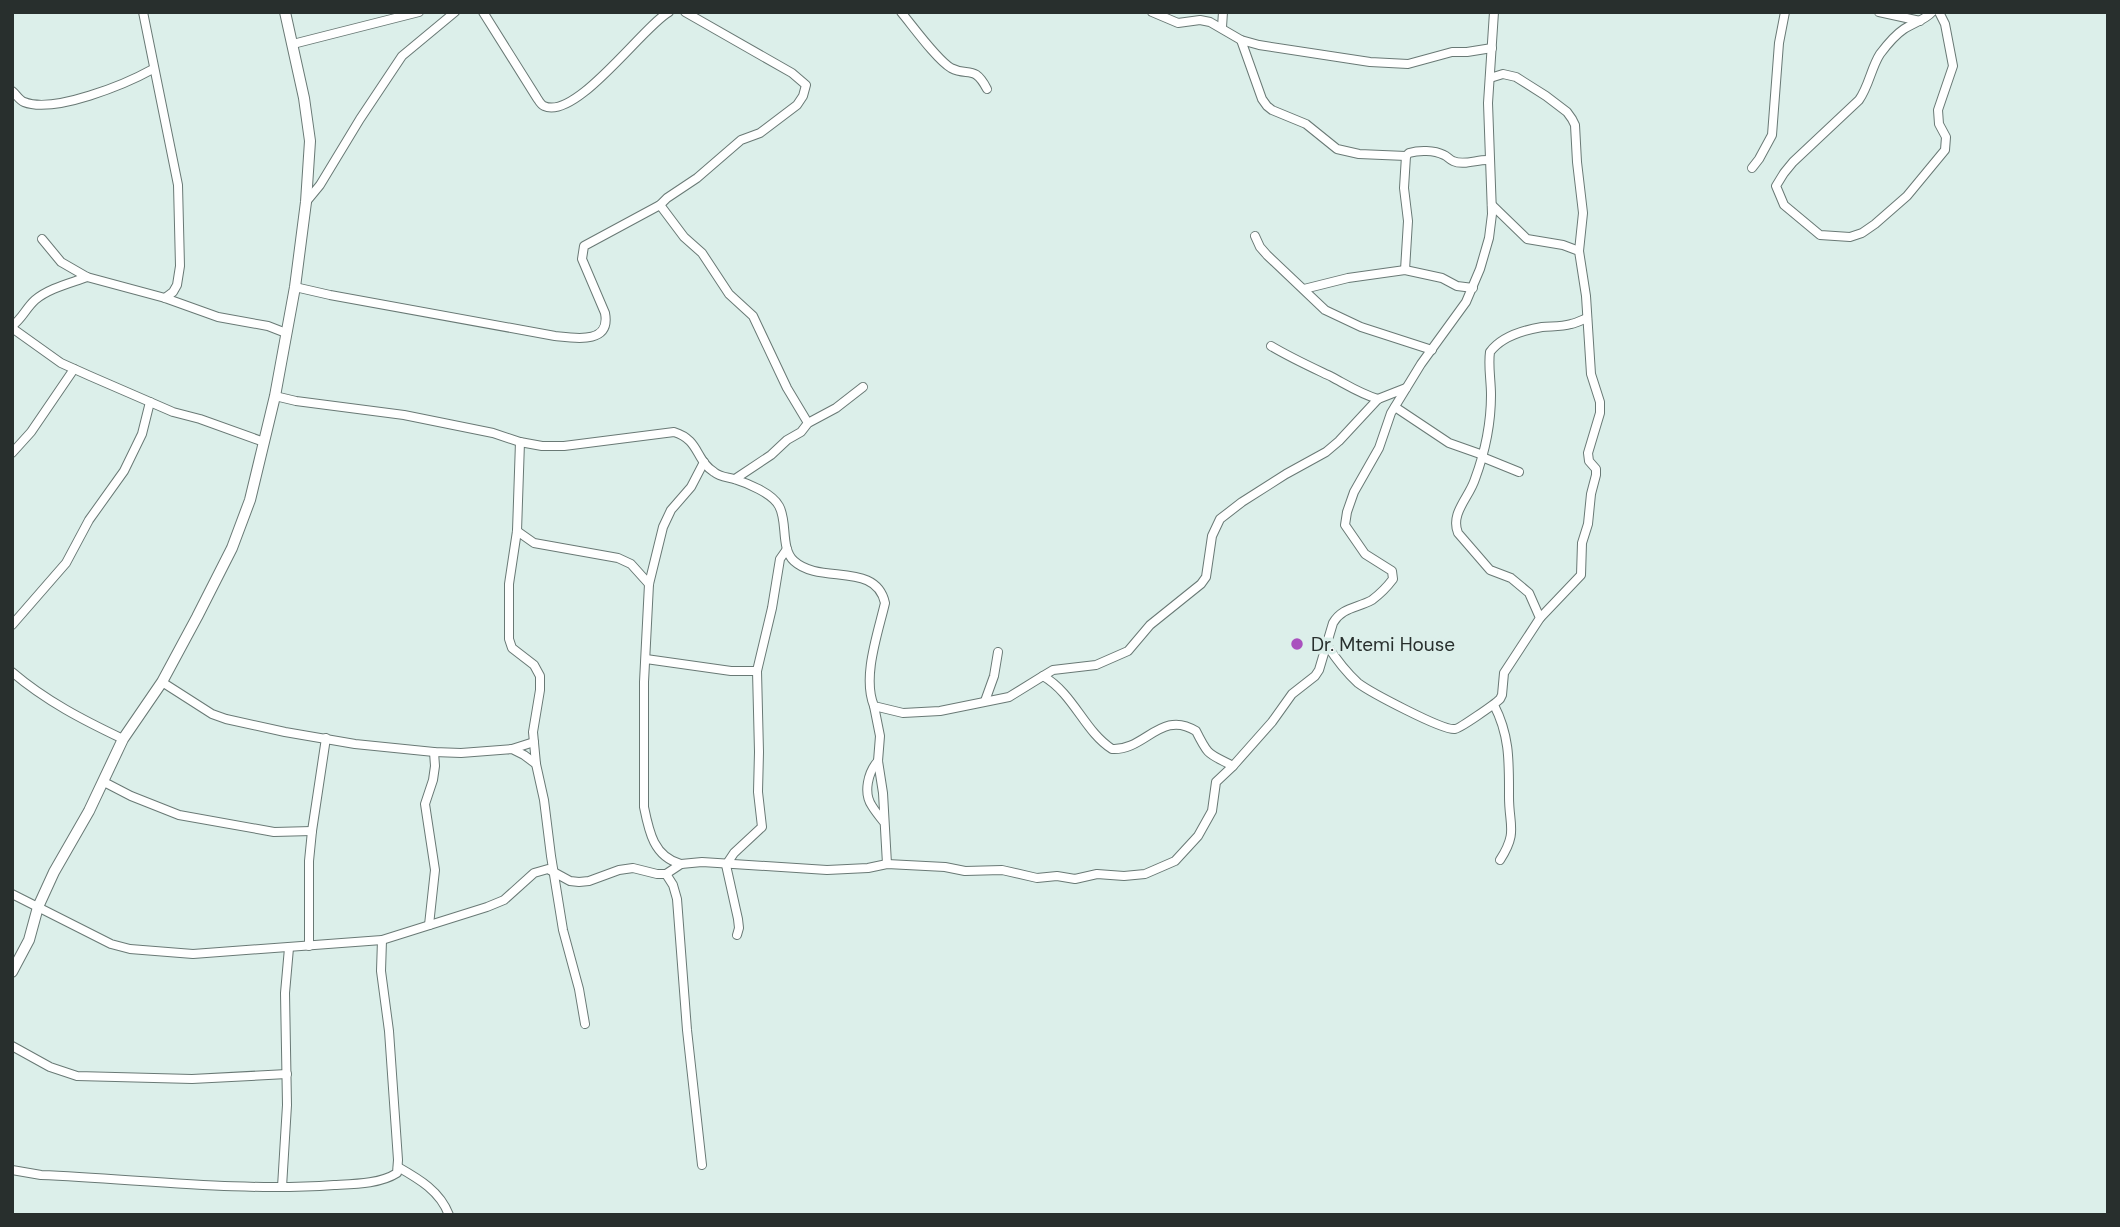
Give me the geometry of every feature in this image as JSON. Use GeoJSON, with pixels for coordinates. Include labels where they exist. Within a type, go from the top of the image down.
{"type":"FeatureCollection","features":[{"type":"Feature","properties":{"kind":"main road"},"geometry":{"type":"LineString","coordinates":[[12,972],[29,940],[38,907],[54,872],[104,782],[123,738],[162,682],[232,548],[250,500],[275,396],[296,287],[306,202],[310,141],[304,98],[285,12]]}},
{"type":"Feature","properties":{"kind":"street"},"geometry":{"type":"LineString","coordinates":[[144,12],[153,69],[178,185],[180,266],[177,285],[165,298]]}},
{"type":"Feature","properties":{"kind":"street"},"geometry":{"type":"LineString","coordinates":[[293,44],[419,12]]}},
{"type":"Feature","properties":{"kind":"street"},"geometry":{"type":"LineString","coordinates":[[306,202],[320,185],[352,130],[402,56],[455,12]]}},
{"type":"Feature","properties":{"kind":"street"},"geometry":{"type":"LineString","coordinates":[[483,12],[537,98],[542,105],[548,107],[561,105],[580,95],[669,12]]}},
{"type":"Feature","properties":{"kind":"street"},"geometry":{"type":"LineString","coordinates":[[296,287],[542,334],[588,339],[603,329],[607,320],[582,259],[584,246],[660,205],[704,174],[741,140],[770,126],[797,104],[806,90],[806,85],[792,73],[685,12]]}},
{"type":"Feature","properties":{"kind":"street"},"geometry":{"type":"LineString","coordinates":[[901,12],[948,66],[972,72],[987,89]]}},
{"type":"Feature","properties":{"kind":"street"},"geometry":{"type":"LineString","coordinates":[[1152,12],[1178,23],[1206,20],[1241,40],[1259,45],[1338,58],[1408,64],[1452,52],[1492,48]]}},
{"type":"Feature","properties":{"kind":"street"},"geometry":{"type":"LineString","coordinates":[[1222,27],[1223,12]]}},
{"type":"Feature","properties":{"kind":"street"},"geometry":{"type":"LineString","coordinates":[[704,462],[691,487],[671,510],[663,527],[649,584],[643,730],[644,807],[658,850],[664,857],[681,864],[702,862],[837,870],[887,864],[945,867],[965,871],[1002,870],[1037,878],[1056,876],[1075,879],[1107,873],[1125,876],[1156,871],[1175,861],[1198,836],[1212,811],[1216,782],[1272,722],[1292,694],[1320,670],[1337,616],[1370,601],[1393,579],[1392,571],[1365,554],[1345,525],[1354,492],[1379,448],[1395,407],[1466,302],[1489,238],[1492,205],[1488,103],[1494,12]]}},
{"type":"Feature","properties":{"kind":"street"},"geometry":{"type":"LineString","coordinates":[[1752,169],[1772,135],[1779,43],[1785,12]]}},
{"type":"Feature","properties":{"kind":"street"},"geometry":{"type":"LineString","coordinates":[[1879,12],[1920,21]]}},
{"type":"Feature","properties":{"kind":"street"},"geometry":{"type":"LineString","coordinates":[[1933,12],[1902,30],[1880,55],[1859,100],[1793,162],[1776,186],[1784,205],[1820,234],[1850,237],[1875,224],[1907,196],[1945,150],[1946,137],[1939,124],[1938,110],[1953,66],[1945,24],[1939,12]]}},
{"type":"Feature","properties":{"kind":"street"},"geometry":{"type":"LineString","coordinates":[[1241,40],[1267,106],[1306,124],[1337,149],[1347,153],[1406,156],[1420,151],[1439,153],[1453,161],[1489,160]]}},
{"type":"Feature","properties":{"kind":"street"},"geometry":{"type":"LineString","coordinates":[[12,91],[25,102],[50,104],[104,92],[153,69]]}},
{"type":"Feature","properties":{"kind":"street"},"geometry":{"type":"LineString","coordinates":[[1327,645],[1359,683],[1410,712],[1446,728],[1461,728],[1494,705],[1502,695],[1507,669],[1540,618],[1581,575],[1582,543],[1596,475],[1588,453],[1600,413],[1600,402],[1591,374],[1579,251],[1583,213],[1575,125],[1567,112],[1516,77],[1503,74],[1490,78]]}},
{"type":"Feature","properties":{"kind":"street"},"geometry":{"type":"LineString","coordinates":[[1405,270],[1408,221],[1404,188],[1406,156]]}},
{"type":"Feature","properties":{"kind":"street"},"geometry":{"type":"LineString","coordinates":[[660,205],[684,237],[702,253],[729,295],[753,316],[808,423]]}},
{"type":"Feature","properties":{"kind":"street"},"geometry":{"type":"LineString","coordinates":[[1492,205],[1527,239],[1563,245],[1579,251]]}},
{"type":"Feature","properties":{"kind":"street"},"geometry":{"type":"LineString","coordinates":[[1255,236],[1267,255],[1325,310],[1371,331],[1432,350]]}},
{"type":"Feature","properties":{"kind":"street"},"geometry":{"type":"LineString","coordinates":[[43,239],[61,262],[88,277],[165,298],[218,317],[268,326],[286,333]]}},
{"type":"Feature","properties":{"kind":"street"},"geometry":{"type":"LineString","coordinates":[[1304,289],[1348,278],[1405,270],[1472,288]]}},
{"type":"Feature","properties":{"kind":"street"},"geometry":{"type":"LineString","coordinates":[[88,277],[34,300],[12,327],[61,363],[74,369],[173,412],[264,442]]}},
{"type":"Feature","properties":{"kind":"street"},"geometry":{"type":"LineString","coordinates":[[1540,618],[1529,593],[1511,578],[1490,570],[1456,530],[1455,517],[1471,489],[1483,456],[1490,422],[1490,352],[1495,346],[1525,332],[1541,327],[1571,324],[1587,318]]}},
{"type":"Feature","properties":{"kind":"street"},"geometry":{"type":"LineString","coordinates":[[1271,346],[1362,395],[1378,399]]}},
{"type":"Feature","properties":{"kind":"street"},"geometry":{"type":"LineString","coordinates":[[12,453],[31,432],[74,369]]}},
{"type":"Feature","properties":{"kind":"street"},"geometry":{"type":"LineString","coordinates":[[735,480],[801,432],[808,423],[836,408],[863,387]]}},
{"type":"Feature","properties":{"kind":"street"},"geometry":{"type":"LineString","coordinates":[[874,706],[903,713],[940,711],[1009,696],[1053,670],[1096,665],[1128,651],[1150,625],[1206,577],[1212,536],[1220,519],[1242,502],[1326,452],[1378,399],[1406,388]]}},
{"type":"Feature","properties":{"kind":"street"},"geometry":{"type":"LineString","coordinates":[[275,396],[404,415],[541,446],[564,446],[674,432],[685,435],[710,470],[771,496],[778,502],[785,520],[787,549],[795,562],[802,567],[871,581],[883,594],[885,603],[869,676],[870,697],[880,736],[878,761],[883,793],[887,864]]}},
{"type":"Feature","properties":{"kind":"street"},"geometry":{"type":"LineString","coordinates":[[12,625],[66,563],[89,520],[124,471],[142,434],[150,402]]}},
{"type":"Feature","properties":{"kind":"street"},"geometry":{"type":"LineString","coordinates":[[1395,407],[1449,443],[1519,472]]}},
{"type":"Feature","properties":{"kind":"street"},"geometry":{"type":"LineString","coordinates":[[520,442],[517,531],[509,584],[509,639],[512,648],[534,665],[540,676],[533,732],[536,764],[544,800],[563,930],[579,989],[585,1024]]}},
{"type":"Feature","properties":{"kind":"street"},"geometry":{"type":"LineString","coordinates":[[517,531],[534,543],[618,558],[631,564],[649,584]]}},
{"type":"Feature","properties":{"kind":"street"},"geometry":{"type":"LineString","coordinates":[[737,934],[738,919],[726,865],[734,853],[762,827],[758,792],[757,671],[780,559],[787,549]]}},
{"type":"Feature","properties":{"kind":"street"},"geometry":{"type":"LineString","coordinates":[[985,701],[994,676],[998,652]]}},
{"type":"Feature","properties":{"kind":"street"},"geometry":{"type":"LineString","coordinates":[[646,659],[731,671],[757,671]]}},
{"type":"Feature","properties":{"kind":"street"},"geometry":{"type":"LineString","coordinates":[[12,672],[39,695],[123,738]]}},
{"type":"Feature","properties":{"kind":"street"},"geometry":{"type":"LineString","coordinates":[[1042,676],[1061,690],[1112,749],[1124,748],[1169,724],[1179,724],[1196,731],[1210,755],[1233,766]]}},
{"type":"Feature","properties":{"kind":"street"},"geometry":{"type":"LineString","coordinates":[[162,682],[212,714],[226,719],[355,744],[461,753],[512,750],[534,741]]}},
{"type":"Feature","properties":{"kind":"street"},"geometry":{"type":"LineString","coordinates":[[1494,705],[1503,722],[1510,757],[1511,838],[1500,860]]}},
{"type":"Feature","properties":{"kind":"street"},"geometry":{"type":"LineString","coordinates":[[309,946],[308,882],[312,831],[326,738]]}},
{"type":"Feature","properties":{"kind":"street"},"geometry":{"type":"LineString","coordinates":[[512,750],[536,764]]}},
{"type":"Feature","properties":{"kind":"street"},"geometry":{"type":"LineString","coordinates":[[429,925],[435,870],[425,804],[434,773],[434,752]]}},
{"type":"Feature","properties":{"kind":"street"},"geometry":{"type":"LineString","coordinates":[[878,761],[869,775],[869,797],[884,823]]}},
{"type":"Feature","properties":{"kind":"street"},"geometry":{"type":"LineString","coordinates":[[104,782],[179,815],[274,832],[312,831]]}},
{"type":"Feature","properties":{"kind":"street"},"geometry":{"type":"LineString","coordinates":[[12,894],[111,944],[130,949],[193,954],[382,940],[486,908],[504,900],[540,870],[548,869],[570,881],[579,882],[633,868],[666,874],[681,864]]}},
{"type":"Feature","properties":{"kind":"street"},"geometry":{"type":"LineString","coordinates":[[666,874],[674,885],[677,899],[687,1030],[702,1165]]}},
{"type":"Feature","properties":{"kind":"street"},"geometry":{"type":"LineString","coordinates":[[12,1170],[41,1175],[232,1187],[309,1187],[390,1177],[397,1172],[398,1167],[389,1031],[381,971],[382,940]]}},
{"type":"Feature","properties":{"kind":"street"},"geometry":{"type":"LineString","coordinates":[[282,1187],[287,1074],[285,993],[289,948]]}},
{"type":"Feature","properties":{"kind":"street"},"geometry":{"type":"LineString","coordinates":[[12,1046],[50,1067],[77,1076],[192,1079],[287,1074]]}},
{"type":"Feature","properties":{"kind":"street"},"geometry":{"type":"LineString","coordinates":[[398,1167],[440,1197],[449,1215]]}},
{"type":"Feature","properties":{"kind":"place","name":"Dr. Mtemi House"},"geometry":{"type":"Point","coordinates":[1297,644]}}]}
